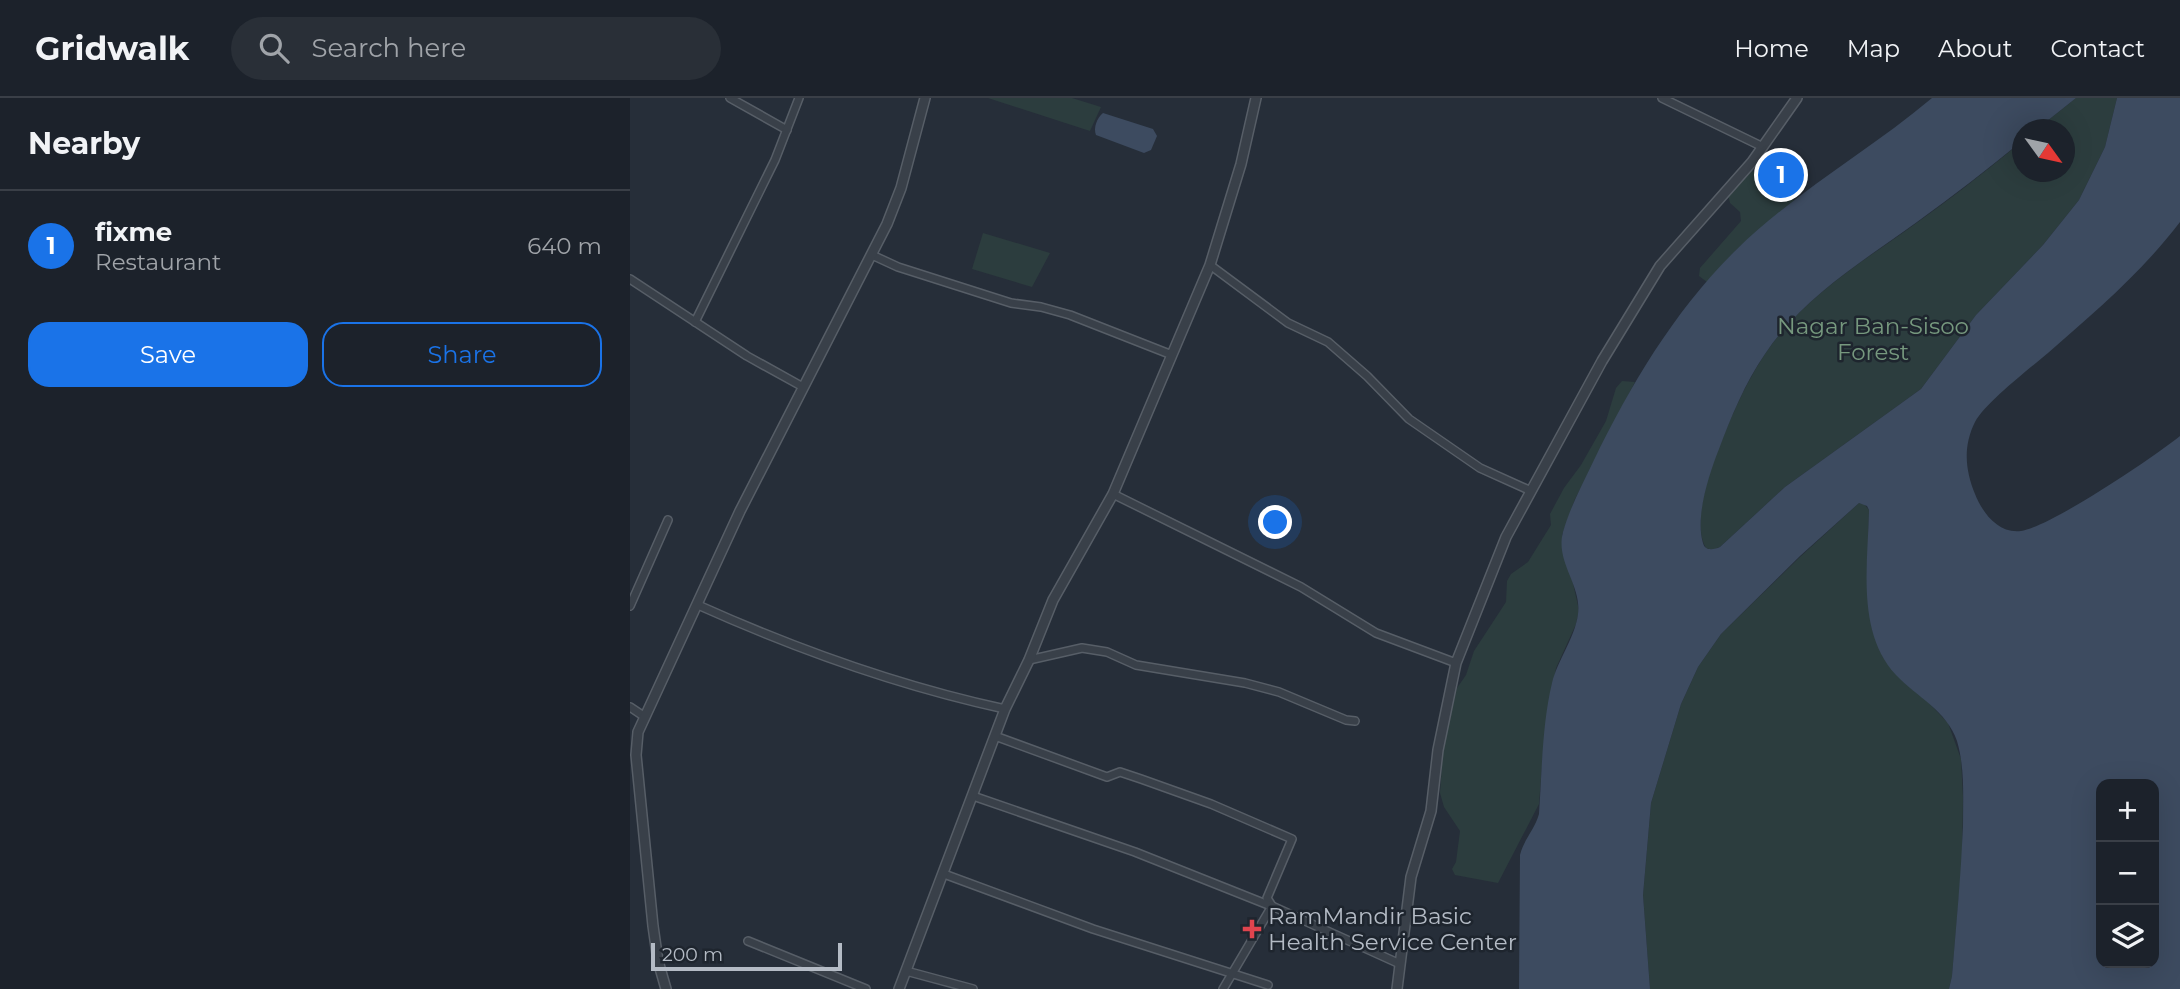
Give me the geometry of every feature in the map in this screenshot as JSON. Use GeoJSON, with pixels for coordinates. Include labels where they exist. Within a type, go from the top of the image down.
{"type":"FeatureCollection","features":[{"type":"Feature","properties":{"kind":"street"},"geometry":{"type":"LineString","coordinates":[[730,98],[787,130]]}},
{"type":"Feature","properties":{"kind":"street"},"geometry":{"type":"LineString","coordinates":[[695,322],[775,160],[799,98]]}},
{"type":"Feature","properties":{"kind":"street"},"geometry":{"type":"LineString","coordinates":[[666,989],[658,961],[653,926],[636,743],[645,717],[740,511],[872,255],[901,188],[925,98]]}},
{"type":"Feature","properties":{"kind":"street"},"geometry":{"type":"LineString","coordinates":[[899,989],[1005,709],[1029,660],[1053,600],[1113,494],[1210,265],[1241,164],[1256,98]]}},
{"type":"Feature","properties":{"kind":"street"},"geometry":{"type":"LineString","coordinates":[[1662,98],[1763,147]]}},
{"type":"Feature","properties":{"kind":"street"},"geometry":{"type":"LineString","coordinates":[[1397,989],[1411,877],[1431,811],[1438,750],[1456,663],[1506,537],[1595,373],[1660,266],[1763,147],[1797,98]]}},
{"type":"Feature","properties":{"kind":"street"},"geometry":{"type":"LineString","coordinates":[[872,255],[898,267],[1011,303],[1070,315],[1172,355]]}},
{"type":"Feature","properties":{"kind":"street"},"geometry":{"type":"LineString","coordinates":[[1210,265],[1289,323],[1328,342],[1419,426],[1480,468],[1531,491]]}},
{"type":"Feature","properties":{"kind":"street"},"geometry":{"type":"LineString","coordinates":[[630,279],[747,356],[803,387]]}},
{"type":"Feature","properties":{"kind":"street"},"geometry":{"type":"LineString","coordinates":[[1113,494],[1300,587],[1376,633],[1456,663]]}},
{"type":"Feature","properties":{"kind":"street"},"geometry":{"type":"LineString","coordinates":[[630,606],[668,520]]}},
{"type":"Feature","properties":{"kind":"street"},"geometry":{"type":"LineString","coordinates":[[698,605],[754,630],[882,676],[951,697],[1005,709]]}},
{"type":"Feature","properties":{"kind":"street"},"geometry":{"type":"LineString","coordinates":[[1029,660],[1082,648],[1107,652],[1136,665],[1245,682],[1279,692],[1346,720],[1355,720]]}},
{"type":"Feature","properties":{"kind":"street"},"geometry":{"type":"LineString","coordinates":[[630,706],[645,717]]}},
{"type":"Feature","properties":{"kind":"street"},"geometry":{"type":"LineString","coordinates":[[995,736],[1107,777],[1120,772],[1141,779],[1211,804],[1292,839],[1267,898],[1272,906]]}},
{"type":"Feature","properties":{"kind":"street"},"geometry":{"type":"LineString","coordinates":[[973,796],[1135,852],[1272,906],[1400,964]]}},
{"type":"Feature","properties":{"kind":"street"},"geometry":{"type":"LineString","coordinates":[[944,874],[1093,929],[1268,985]]}},
{"type":"Feature","properties":{"kind":"street"},"geometry":{"type":"LineString","coordinates":[[1223,989],[1272,906]]}},
{"type":"Feature","properties":{"kind":"street"},"geometry":{"type":"LineString","coordinates":[[748,941],[866,989]]}},
{"type":"Feature","properties":{"kind":"street"},"geometry":{"type":"LineString","coordinates":[[906,971],[973,989]]}},
{"type":"Feature","properties":{"kind":"green space"},"geometry":{"type":"Polygon","coordinates":[[[988,98],[1072,98],[1101,107],[1090,131],[988,98]]]}},
{"type":"Feature","properties":{"kind":"green space","name":"Nagar Ban-Sisoo Forest"},"geometry":{"type":"Polygon","coordinates":[[[2076,98],[2117,98],[2105,147],[2079,200],[2043,245],[1976,315],[1921,389],[1785,487],[1720,547],[1712,550],[1706,548],[1702,539],[1701,517],[1711,469],[1743,393],[1779,335],[1828,287],[2012,149],[2012,182],[2075,182],[2075,119],[2050,119],[2076,98]]]}},
{"type":"Feature","properties":{"kind":"green space"},"geometry":{"type":"Polygon","coordinates":[[[1750,169],[1795,201],[1736,250],[1707,282],[1699,276],[1700,268],[1741,221],[1740,212],[1730,203],[1728,195],[1750,169]]]}},
{"type":"Feature","properties":{"kind":"green space"},"geometry":{"type":"Polygon","coordinates":[[[983,233],[1050,253],[1032,287],[972,269],[983,233]]]}},
{"type":"Feature","properties":{"kind":"green space"},"geometry":{"type":"Polygon","coordinates":[[[1622,381],[1635,382],[1575,499],[1562,535],[1579,610],[1576,624],[1556,668],[1544,742],[1539,804],[1498,883],[1455,875],[1452,869],[1456,862],[1460,831],[1444,807],[1440,793],[1443,749],[1457,688],[1466,675],[1474,651],[1506,602],[1507,581],[1511,574],[1528,562],[1551,525],[1550,514],[1606,421],[1616,388],[1622,381]]]}},
{"type":"Feature","properties":{"kind":"green space"},"geometry":{"type":"Polygon","coordinates":[[[1859,503],[1869,510],[1868,552],[1927,701],[1948,723],[1961,759],[1962,861],[1949,989],[1650,989],[1643,895],[1651,803],[1681,704],[1698,667],[1721,634],[1859,503]]]}},
{"type":"Feature","properties":{"kind":"water"},"geometry":{"type":"Polygon","coordinates":[[[1932,98],[2076,98],[2050,119],[2012,119],[2012,149],[1835,281],[1780,334],[1745,388],[1707,483],[1701,533],[1703,543],[1710,549],[1720,547],[1785,487],[1921,389],[1976,315],[2043,245],[2079,200],[2105,147],[2117,98],[2180,98],[2180,222],[2150,258],[2117,291],[2008,386],[1980,414],[1971,431],[1967,467],[1978,501],[1992,520],[2005,529],[2021,531],[2035,527],[2077,505],[2180,436],[2180,989],[1949,989],[1963,826],[1960,751],[1946,721],[1896,675],[1883,658],[1875,639],[1867,597],[1869,510],[1867,506],[1859,503],[1800,556],[1721,634],[1698,667],[1681,704],[1651,803],[1643,895],[1650,989],[1519,989],[1520,855],[1539,814],[1544,732],[1552,683],[1574,632],[1578,614],[1576,593],[1563,553],[1566,523],[1608,432],[1639,376],[1674,323],[1693,297],[1736,250],[1807,190],[1932,98]]]}},
{"type":"Feature","properties":{"kind":"water"},"geometry":{"type":"Polygon","coordinates":[[[1103,113],[1153,129],[1157,136],[1151,150],[1144,153],[1096,135],[1096,123],[1103,113]]]}},
{"type":"Feature","properties":{"kind":"place","name":"fixme"},"geometry":{"type":"Point","coordinates":[1781,175]}},
{"type":"Feature","properties":{"kind":"place","name":"RamMandir Basic Health Service Center"},"geometry":{"type":"Point","coordinates":[1252,929]}}]}
